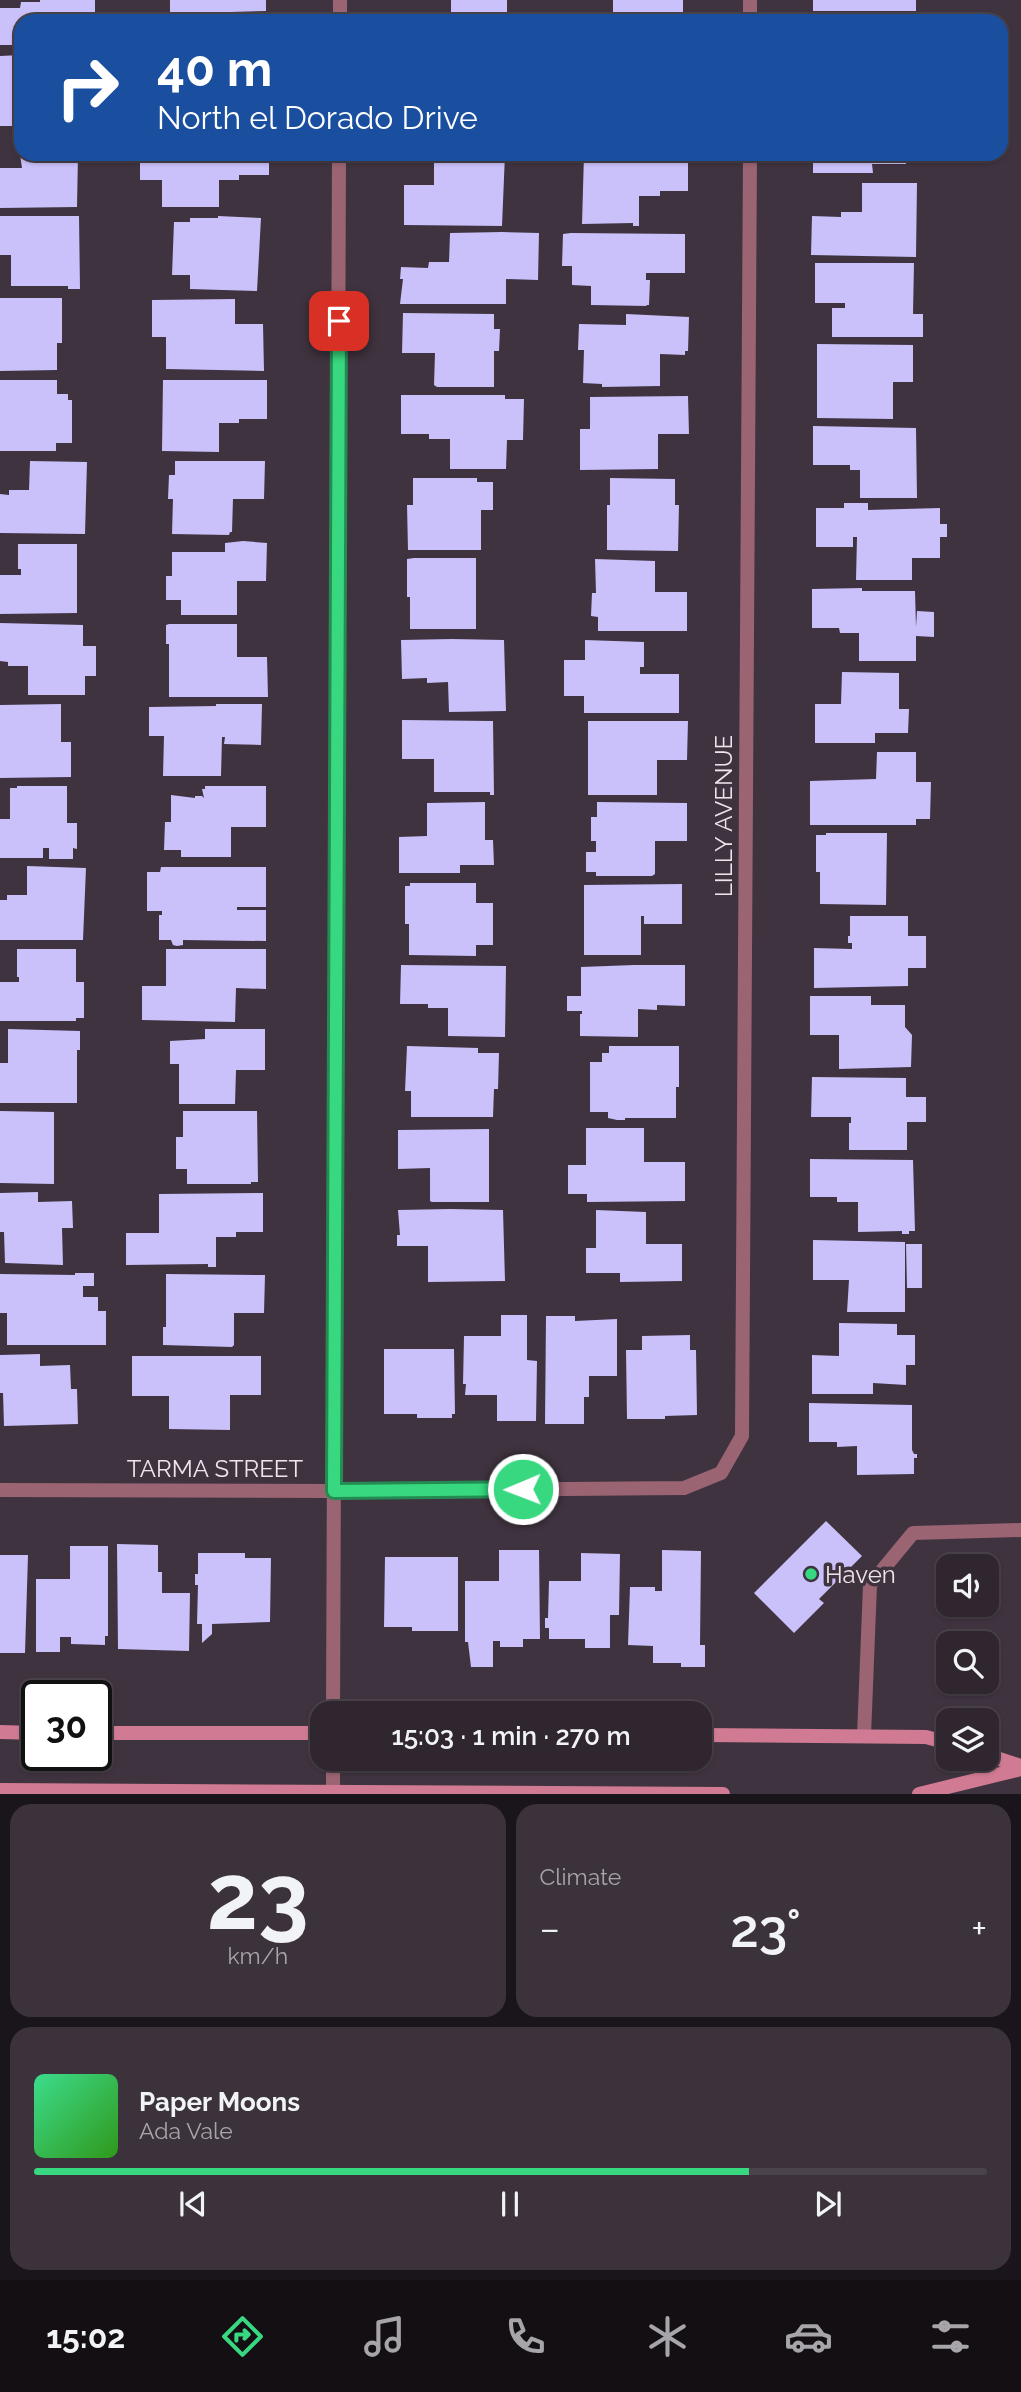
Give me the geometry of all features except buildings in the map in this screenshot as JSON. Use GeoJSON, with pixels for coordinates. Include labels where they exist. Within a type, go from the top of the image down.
{"type":"FeatureCollection","features":[{"type":"Feature","properties":{"kind":"main road"},"geometry":{"type":"LineString","coordinates":[[0,1732],[21,1732]]}},
{"type":"Feature","properties":{"kind":"main road"},"geometry":{"type":"LineString","coordinates":[[112,1733],[310,1733]]}},
{"type":"Feature","properties":{"kind":"main road"},"geometry":{"type":"LineString","coordinates":[[712,1735],[926,1737],[936,1740]]}},
{"type":"Feature","properties":{"kind":"main road"},"geometry":{"type":"LineString","coordinates":[[999,1759],[1021,1767]]}},
{"type":"Feature","properties":{"kind":"main road"},"geometry":{"type":"LineString","coordinates":[[919,1794],[1021,1767]]}},
{"type":"Feature","properties":{"kind":"main road"},"geometry":{"type":"LineString","coordinates":[[0,1790],[723,1794]]}},
{"type":"Feature","properties":{"kind":"street"},"geometry":{"type":"LineString","coordinates":[[333,1701],[339,161]]}},
{"type":"Feature","properties":{"kind":"street","name":"LILLY AVENUE"},"geometry":{"type":"LineString","coordinates":[[721,1472],[742,1436],[750,161]]}},
{"type":"Feature","properties":{"kind":"street","name":"TARMA STREET"},"geometry":{"type":"LineString","coordinates":[[0,1490],[684,1488],[721,1472]]}},
{"type":"Feature","properties":{"kind":"street"},"geometry":{"type":"LineString","coordinates":[[864,1736],[870,1585],[914,1533],[1021,1530]]}},
{"type":"Feature","properties":{"kind":"street"},"geometry":{"type":"LineString","coordinates":[[333,1771],[333,1792]]}},
{"type":"Feature","properties":{"kind":"place","name":"Haven"},"geometry":{"type":"Point","coordinates":[811,1574]}},
{"type":"Feature","properties":{"kind":"route"},"geometry":{"type":"LineString","coordinates":[[339,321],[334,1491],[523,1489]]}}]}
